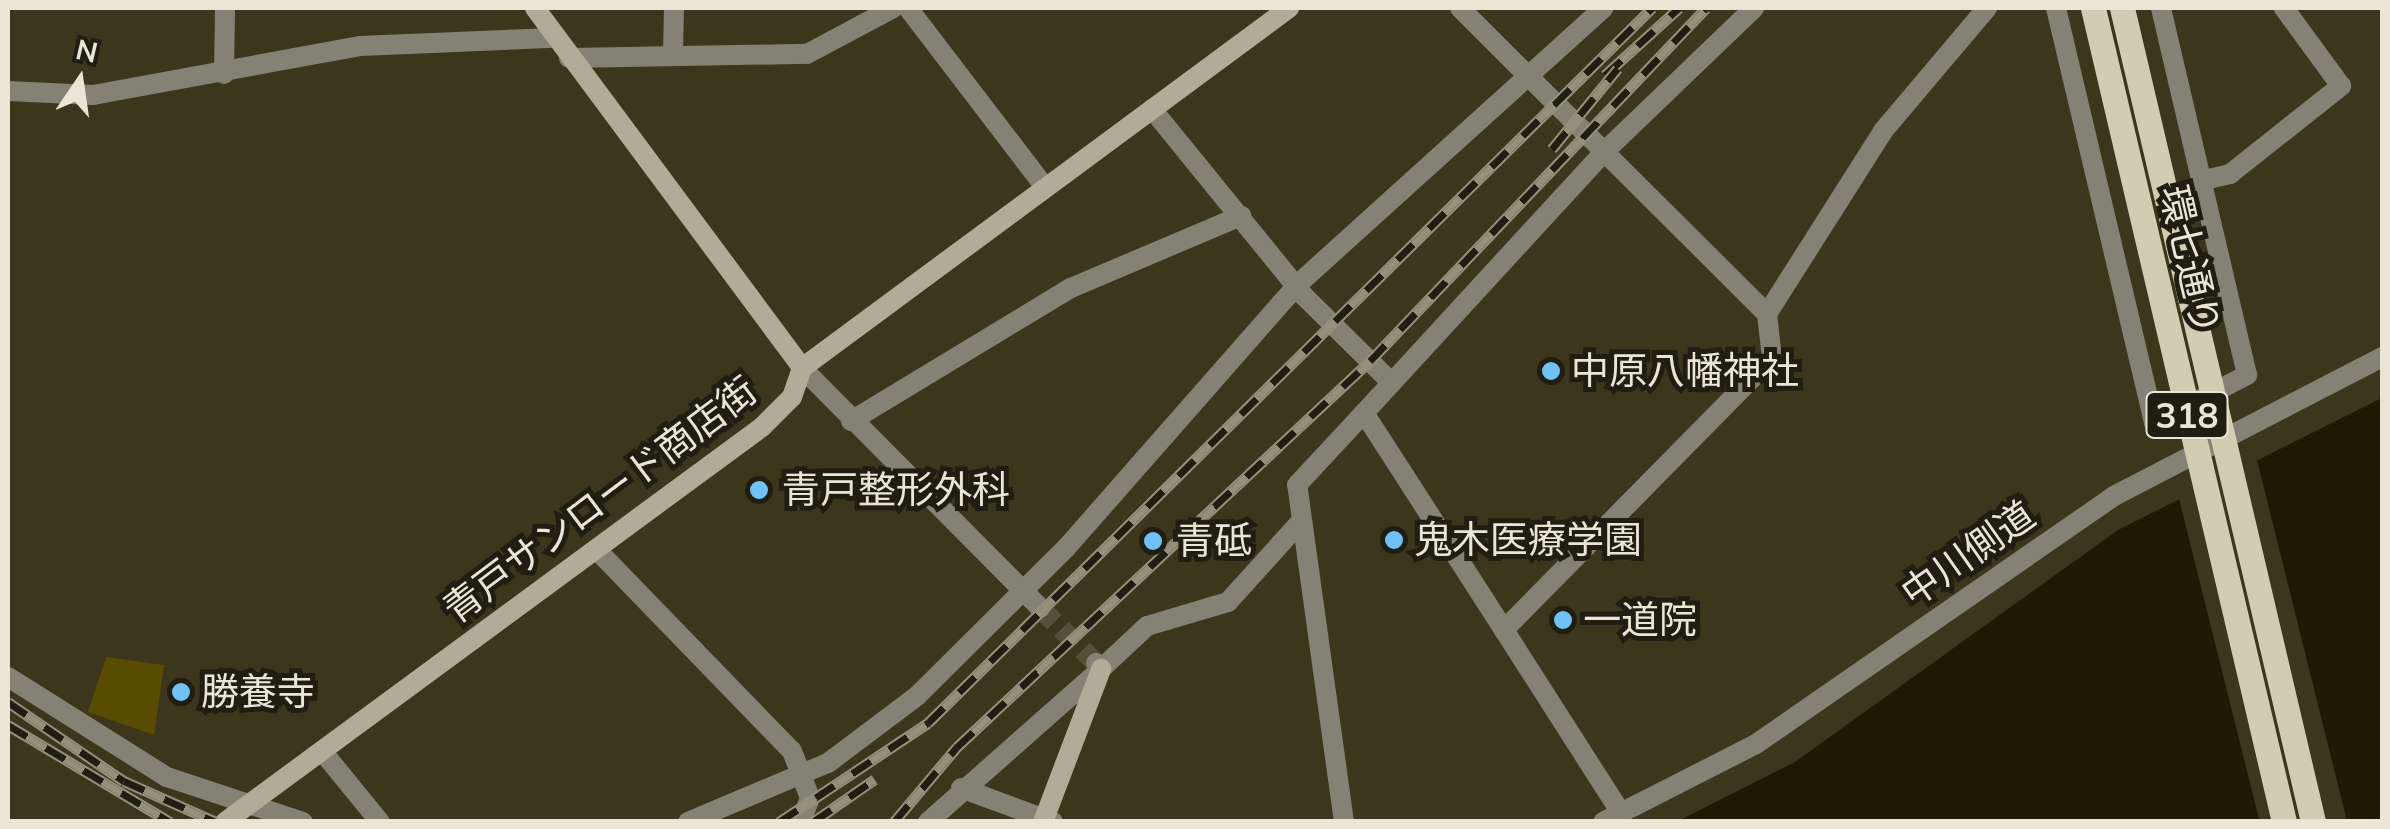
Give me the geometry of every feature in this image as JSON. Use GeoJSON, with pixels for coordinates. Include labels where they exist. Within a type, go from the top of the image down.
{"type":"FeatureCollection","features":[{"type":"Feature","properties":{"kind":"main road","name":"環七通り"},"geometry":{"type":"LineString","coordinates":[[2094,8],[2284,822]]}},
{"type":"Feature","properties":{"kind":"main road","name":"環七通り"},"geometry":{"type":"LineString","coordinates":[[2122,8],[2312,822]]}},
{"type":"Feature","properties":{"kind":"street"},"geometry":{"type":"LineString","coordinates":[[224,8],[224,74]]}},
{"type":"Feature","properties":{"kind":"street"},"geometry":{"type":"LineString","coordinates":[[535,8],[802,368],[1040,608]]}},
{"type":"Feature","properties":{"kind":"street"},"geometry":{"type":"LineString","coordinates":[[674,8],[674,52]]}},
{"type":"Feature","properties":{"kind":"street"},"geometry":{"type":"LineString","coordinates":[[569,58],[674,52],[808,54],[893,8]]}},
{"type":"Feature","properties":{"kind":"street"},"geometry":{"type":"LineString","coordinates":[[908,8],[1045,187]]}},
{"type":"Feature","properties":{"kind":"street","name":"青戸サンロード商店街"},"geometry":{"type":"LineString","coordinates":[[234,815],[762,428],[792,398],[802,368],[1289,8]]}},
{"type":"Feature","properties":{"kind":"street"},"geometry":{"type":"LineString","coordinates":[[1460,8],[1767,314],[1772,358],[1504,630]]}},
{"type":"Feature","properties":{"kind":"street"},"geometry":{"type":"LineString","coordinates":[[688,822],[804,772],[887,720],[1026,590],[1297,285],[1604,8]]}},
{"type":"Feature","properties":{"kind":"street"},"geometry":{"type":"LineString","coordinates":[[1344,822],[1297,485],[1604,152],[1754,8]]}},
{"type":"Feature","properties":{"kind":"street"},"geometry":{"type":"LineString","coordinates":[[1767,314],[1883,131],[1987,8]]}},
{"type":"Feature","properties":{"kind":"street"},"geometry":{"type":"LineString","coordinates":[[2056,8],[2154,423],[2247,375],[2161,8]]}},
{"type":"Feature","properties":{"kind":"street"},"geometry":{"type":"LineString","coordinates":[[2204,180],[2230,174],[2341,86],[2284,8]]}},
{"type":"Feature","properties":{"kind":"street"},"geometry":{"type":"LineString","coordinates":[[8,92],[93,94],[224,74],[360,46],[554,38]]}},
{"type":"Feature","properties":{"kind":"street"},"geometry":{"type":"LineString","coordinates":[[1152,109],[1297,285],[1392,382]]}},
{"type":"Feature","properties":{"kind":"street"},"geometry":{"type":"LineString","coordinates":[[852,421],[1070,288],[1240,216]]}},
{"type":"Feature","properties":{"kind":"street","name":"中川側道"},"geometry":{"type":"LineString","coordinates":[[1612,817],[1756,744],[2114,496],[2382,357]]}},
{"type":"Feature","properties":{"kind":"street"},"geometry":{"type":"LineString","coordinates":[[1364,414],[1504,630],[1612,817]]}},
{"type":"Feature","properties":{"kind":"street"},"geometry":{"type":"LineString","coordinates":[[928,822],[961,788],[1147,626],[1228,602],[1302,520]]}},
{"type":"Feature","properties":{"kind":"street"},"geometry":{"type":"LineString","coordinates":[[596,549],[804,772],[810,798],[800,822]]}},
{"type":"Feature","properties":{"kind":"street"},"geometry":{"type":"LineString","coordinates":[[961,788],[1047,821],[1098,666]]}},
{"type":"Feature","properties":{"kind":"street"},"geometry":{"type":"LineString","coordinates":[[8,677],[93,738],[234,815],[303,822]]}},
{"type":"Feature","properties":{"kind":"street"},"geometry":{"type":"LineString","coordinates":[[322,751],[380,822]]}},
{"type":"Feature","properties":{"kind":"shaded area"},"geometry":{"type":"Polygon","coordinates":[[[2382,398],[2382,821],[1676,822],[1795,762],[2118,530],[2382,398]]]}},
{"type":"Feature","properties":{"kind":"shaded area"},"geometry":{"type":"Polygon","coordinates":[[[106,657],[164,665],[154,735],[88,712],[106,657]]]}},
{"type":"Feature","properties":{"kind":"pier"},"geometry":{"type":"Polygon","coordinates":[[[2256,456],[2347,820],[2260,822],[2174,477],[2256,456]]]}},
{"type":"Feature","properties":{"kind":"tunnel"},"geometry":{"type":"LineString","coordinates":[[1040,608],[1096,663]]}},
{"type":"Feature","properties":{"kind":"railway"},"geometry":{"type":"LineString","coordinates":[[779,822],[928,723],[1652,8]]}},
{"type":"Feature","properties":{"kind":"railway"},"geometry":{"type":"LineString","coordinates":[[1605,75],[1679,8]]}},
{"type":"Feature","properties":{"kind":"railway"},"geometry":{"type":"LineString","coordinates":[[894,822],[957,747],[1370,361],[1706,8]]}},
{"type":"Feature","properties":{"kind":"railway"},"geometry":{"type":"LineString","coordinates":[[1552,149],[1618,68]]}},
{"type":"Feature","properties":{"kind":"railway"},"geometry":{"type":"LineString","coordinates":[[8,702],[124,781],[216,822]]}},
{"type":"Feature","properties":{"kind":"railway"},"geometry":{"type":"LineString","coordinates":[[8,725],[170,822]]}},
{"type":"Feature","properties":{"kind":"railway"},"geometry":{"type":"LineString","coordinates":[[813,822],[875,779]]}},
{"type":"Feature","properties":{"kind":"place","name":"中原八幡神社"},"geometry":{"type":"Point","coordinates":[1551,371]}},
{"type":"Feature","properties":{"kind":"place","name":"青戸整形外科"},"geometry":{"type":"Point","coordinates":[759,490]}},
{"type":"Feature","properties":{"kind":"place","name":"鬼木医療学園"},"geometry":{"type":"Point","coordinates":[1394,540]}},
{"type":"Feature","properties":{"kind":"place","name":"青砥"},"geometry":{"type":"Point","coordinates":[1153,541]}},
{"type":"Feature","properties":{"kind":"place","name":"一道院"},"geometry":{"type":"Point","coordinates":[1563,620]}},
{"type":"Feature","properties":{"kind":"place","name":"勝養寺"},"geometry":{"type":"Point","coordinates":[181,692]}}]}
